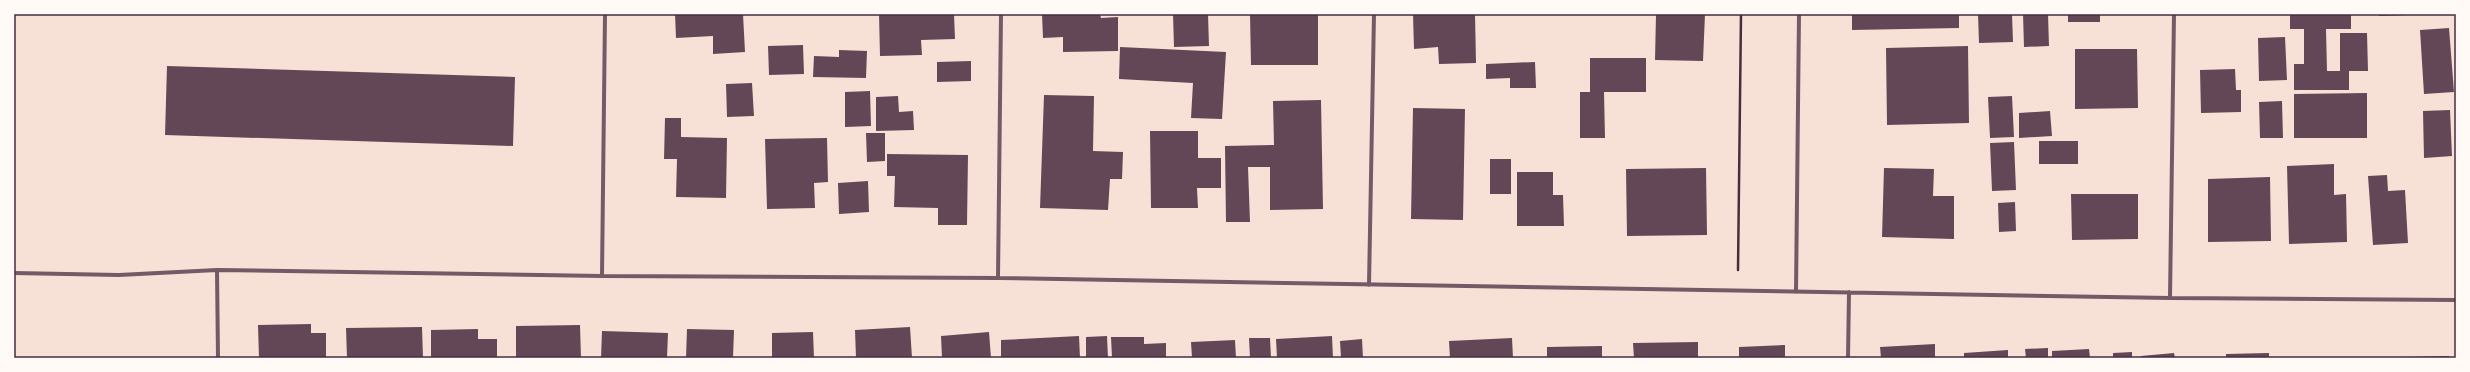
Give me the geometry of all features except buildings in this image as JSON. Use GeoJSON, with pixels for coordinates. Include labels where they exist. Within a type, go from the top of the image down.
{"type":"FeatureCollection","features":[{"type":"Feature","properties":{"kind":"street"},"geometry":{"type":"LineString","coordinates":[[602,276],[605,14]]}},
{"type":"Feature","properties":{"kind":"street"},"geometry":{"type":"LineString","coordinates":[[998,278],[1001,14]]}},
{"type":"Feature","properties":{"kind":"street"},"geometry":{"type":"LineString","coordinates":[[1369,285],[1374,14]]}},
{"type":"Feature","properties":{"kind":"street"},"geometry":{"type":"LineString","coordinates":[[1796,292],[1799,14]]}},
{"type":"Feature","properties":{"kind":"street"},"geometry":{"type":"LineString","coordinates":[[2170,298],[2174,14]]}},
{"type":"Feature","properties":{"kind":"street"},"geometry":{"type":"LineString","coordinates":[[217,270],[218,358]]}},
{"type":"Feature","properties":{"kind":"street"},"geometry":{"type":"LineString","coordinates":[[14,273],[119,275],[217,270],[602,276],[998,278],[2170,298],[2456,300]]}},
{"type":"Feature","properties":{"kind":"street"},"geometry":{"type":"LineString","coordinates":[[1848,358],[1849,292]]}},
{"type":"Feature","properties":{"kind":"path"},"geometry":{"type":"LineString","coordinates":[[1738,290],[1741,14]]}}]}
